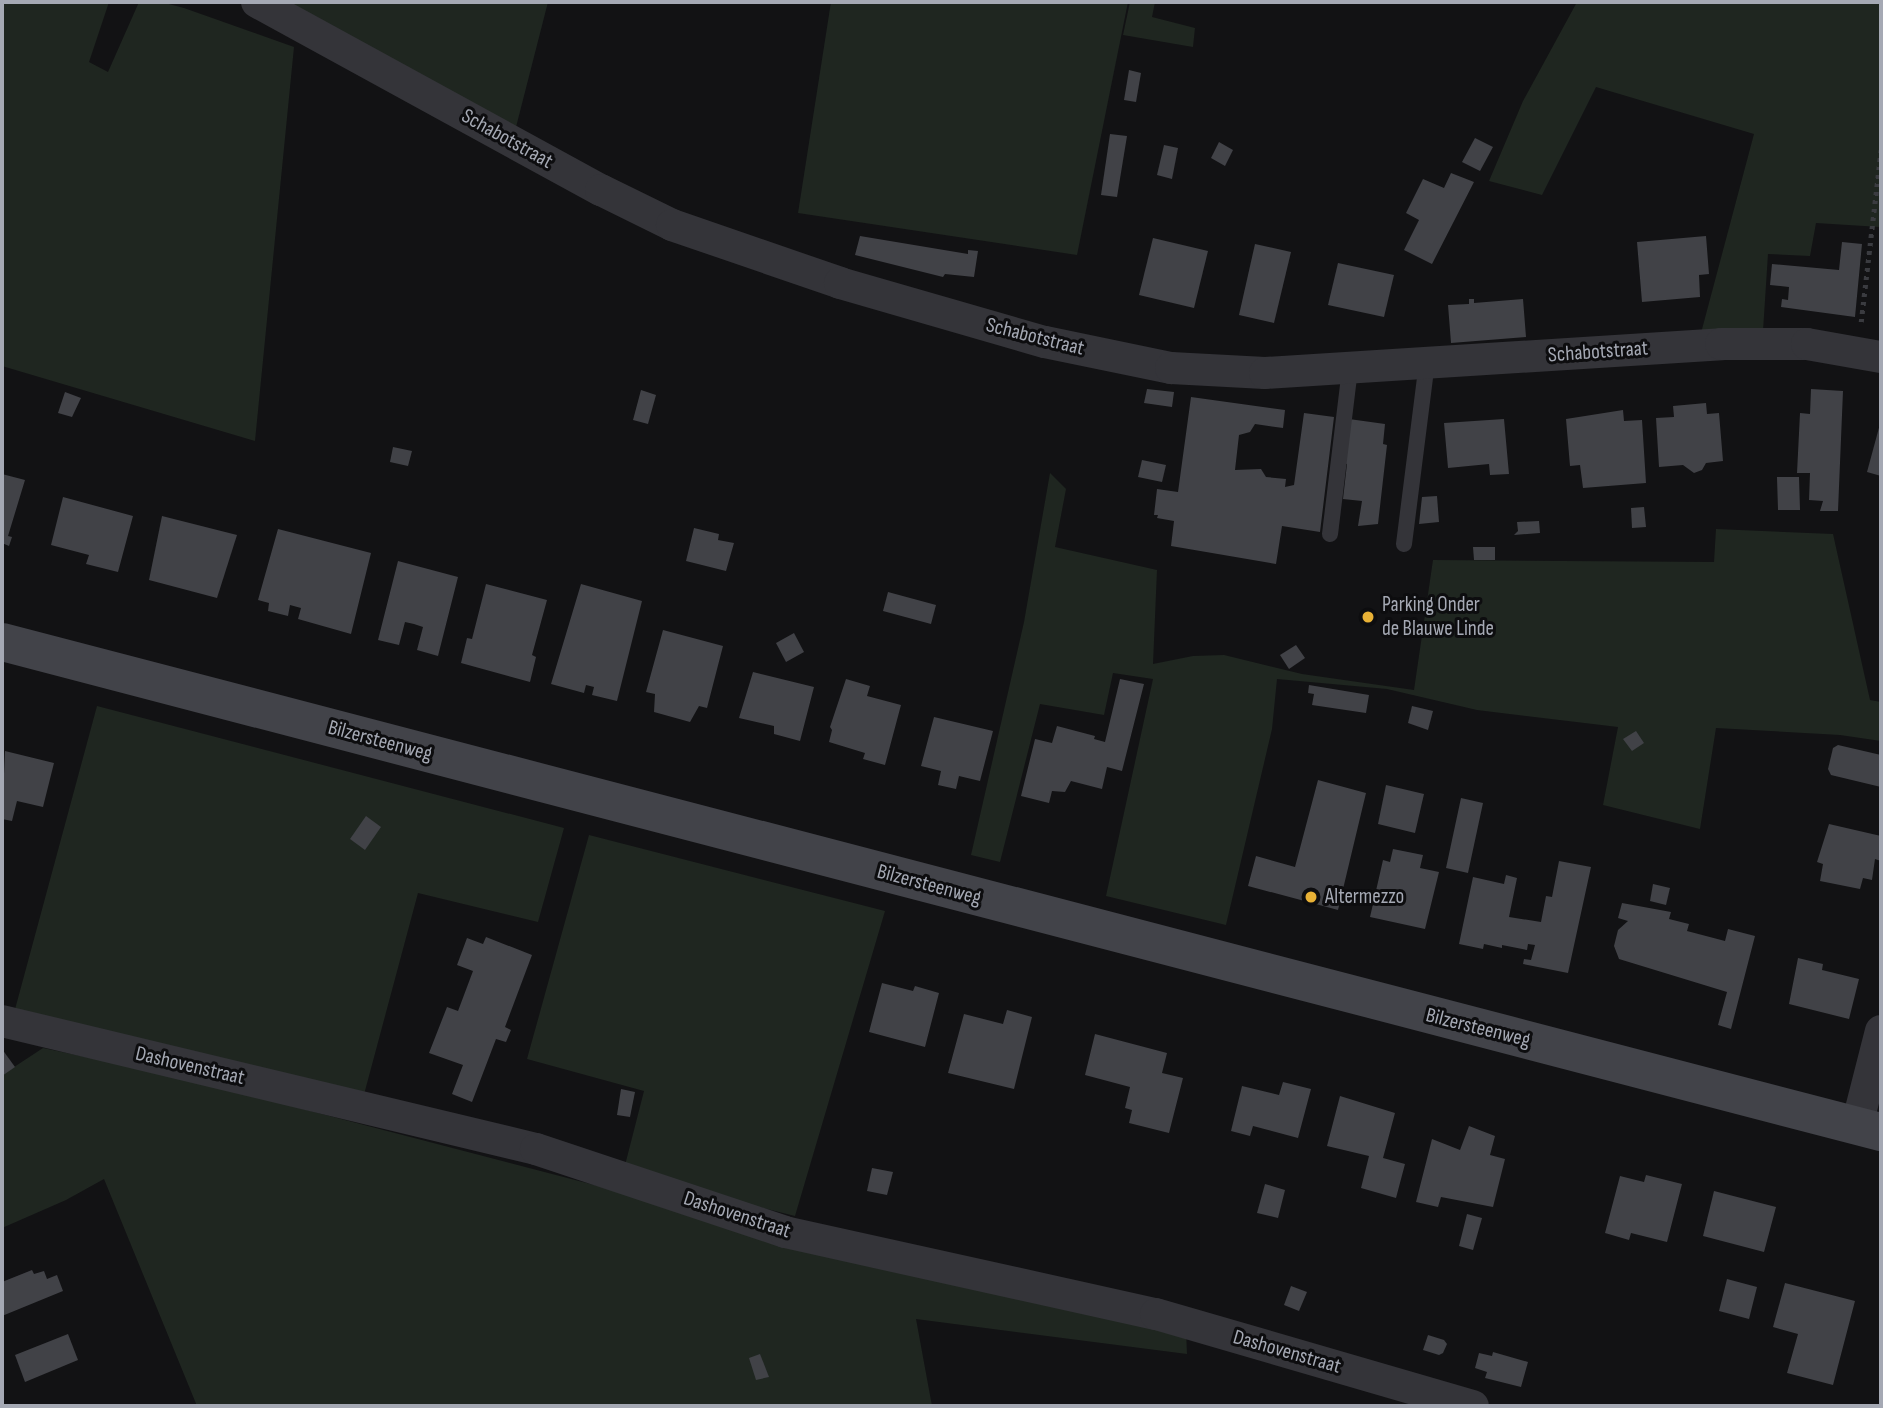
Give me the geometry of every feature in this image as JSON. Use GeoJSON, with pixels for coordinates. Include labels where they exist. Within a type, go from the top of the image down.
{"type":"FeatureCollection","features":[{"type":"Feature","properties":{"kind":"main road","name":"Bilzersteenweg"},"geometry":{"type":"LineString","coordinates":[[2,642],[1869,1129]]}},
{"type":"Feature","properties":{"kind":"street","name":"Schabotstraat"},"geometry":{"type":"LineString","coordinates":[[257,2],[601,190],[672,225],[840,283],[1045,342],[1171,368],[1265,373],[1721,344],[1807,344],[1869,353]]}},
{"type":"Feature","properties":{"kind":"street","name":"Dashovenstraat"},"geometry":{"type":"LineString","coordinates":[[2,1021],[536,1149],[785,1232],[1156,1314],[1473,1406]]}},
{"type":"Feature","properties":{"kind":"street","name":"Bilzersteenweg"},"geometry":{"type":"LineString","coordinates":[[1869,1129],[1881,1031]]}},
{"type":"Feature","properties":{"kind":"lane"},"geometry":{"type":"LineString","coordinates":[[1404,544],[1427,363]]}},
{"type":"Feature","properties":{"kind":"lane"},"geometry":{"type":"LineString","coordinates":[[1330,534],[1350,368]]}},
{"type":"Feature","properties":{"kind":"path"},"geometry":{"type":"LineString","coordinates":[[1869,353],[1881,149]]}},
{"type":"Feature","properties":{"kind":"shaded area"},"geometry":{"type":"Polygon","coordinates":[[[2,2],[109,2],[89,62],[108,72],[139,2],[161,2],[184,8],[294,47],[255,441],[2,366],[2,2]]]}},
{"type":"Feature","properties":{"kind":"shaded area"},"geometry":{"type":"Polygon","coordinates":[[[279,2],[548,2],[515,131],[279,2]]]}},
{"type":"Feature","properties":{"kind":"shaded area"},"geometry":{"type":"Polygon","coordinates":[[[831,2],[1128,2],[1077,255],[798,213],[831,2]]]}},
{"type":"Feature","properties":{"kind":"shaded area"},"geometry":{"type":"Polygon","coordinates":[[[1130,2],[1155,2],[1152,17],[1195,28],[1193,47],[1123,35],[1130,2]]]}},
{"type":"Feature","properties":{"kind":"shaded area"},"geometry":{"type":"Polygon","coordinates":[[[1577,2],[1881,2],[1880,227],[1816,223],[1810,256],[1768,254],[1763,331],[1701,333],[1754,134],[1596,87],[1542,195],[1489,181],[1523,101],[1577,2]]]}},
{"type":"Feature","properties":{"kind":"shaded area"},"geometry":{"type":"Polygon","coordinates":[[[1050,473],[1066,489],[1055,547],[1157,570],[1153,664],[1193,656],[1224,655],[1302,674],[1414,690],[1433,560],[1714,562],[1716,529],[1833,534],[1870,700],[1881,702],[1881,741],[1840,735],[1716,728],[1700,829],[1603,805],[1618,727],[1477,710],[1387,689],[1277,679],[1272,729],[1226,925],[1106,896],[1153,679],[1113,673],[1104,715],[1040,704],[1000,862],[971,855],[1024,622],[1050,473]]]}},
{"type":"Feature","properties":{"kind":"shaded area"},"geometry":{"type":"Polygon","coordinates":[[[97,706],[564,828],[538,922],[418,893],[362,1102],[14,1013],[97,706]]]}},
{"type":"Feature","properties":{"kind":"shaded area"},"geometry":{"type":"Polygon","coordinates":[[[589,835],[885,911],[795,1216],[623,1173],[644,1091],[527,1059],[589,835]]]}},
{"type":"Feature","properties":{"kind":"shaded area"},"geometry":{"type":"Polygon","coordinates":[[[43,1048],[176,1076],[905,1266],[1186,1330],[1187,1354],[916,1319],[932,1406],[197,1406],[104,1179],[66,1200],[2,1228],[2,1075],[43,1048]]]}},
{"type":"Feature","properties":{"kind":"building"},"geometry":{"type":"Polygon","coordinates":[[[1129,70],[1141,73],[1136,102],[1124,100],[1129,70]]]}},
{"type":"Feature","properties":{"kind":"building"},"geometry":{"type":"Polygon","coordinates":[[[1110,134],[1127,136],[1117,197],[1101,195],[1110,134]]]}},
{"type":"Feature","properties":{"kind":"building"},"geometry":{"type":"Polygon","coordinates":[[[1475,138],[1493,147],[1480,171],[1462,162],[1475,138]]]}},
{"type":"Feature","properties":{"kind":"building"},"geometry":{"type":"Polygon","coordinates":[[[1219,142],[1233,150],[1225,166],[1211,158],[1219,142]]]}},
{"type":"Feature","properties":{"kind":"building"},"geometry":{"type":"Polygon","coordinates":[[[1164,145],[1178,148],[1172,179],[1157,175],[1164,145]]]}},
{"type":"Feature","properties":{"kind":"building"},"geometry":{"type":"Polygon","coordinates":[[[1451,173],[1474,182],[1432,264],[1404,250],[1419,220],[1406,213],[1423,179],[1444,188],[1451,173]]]}},
{"type":"Feature","properties":{"kind":"building"},"geometry":{"type":"Polygon","coordinates":[[[860,236],[968,254],[968,250],[978,251],[974,277],[945,274],[943,277],[855,255],[860,236]]]}},
{"type":"Feature","properties":{"kind":"building"},"geometry":{"type":"Polygon","coordinates":[[[1706,236],[1709,274],[1699,275],[1700,297],[1642,302],[1637,242],[1706,236]]]}},
{"type":"Feature","properties":{"kind":"building"},"geometry":{"type":"Polygon","coordinates":[[[1153,238],[1208,251],[1194,308],[1139,295],[1153,238]]]}},
{"type":"Feature","properties":{"kind":"building"},"geometry":{"type":"Polygon","coordinates":[[[1842,242],[1862,244],[1855,317],[1781,307],[1782,299],[1788,300],[1789,287],[1770,285],[1772,264],[1839,270],[1842,242]]]}},
{"type":"Feature","properties":{"kind":"building"},"geometry":{"type":"Polygon","coordinates":[[[1255,244],[1291,252],[1274,323],[1239,315],[1255,244]]]}},
{"type":"Feature","properties":{"kind":"building"},"geometry":{"type":"Polygon","coordinates":[[[1338,263],[1394,275],[1384,317],[1328,305],[1338,263]]]}},
{"type":"Feature","properties":{"kind":"building"},"geometry":{"type":"Polygon","coordinates":[[[1469,299],[1474,299],[1474,303],[1523,299],[1526,337],[1451,343],[1448,305],[1469,304],[1469,299]]]}},
{"type":"Feature","properties":{"kind":"building"},"geometry":{"type":"Polygon","coordinates":[[[1147,389],[1174,392],[1172,407],[1144,403],[1147,389]]]}},
{"type":"Feature","properties":{"kind":"building"},"geometry":{"type":"Polygon","coordinates":[[[1811,389],[1843,391],[1838,511],[1820,511],[1823,501],[1809,500],[1810,473],[1797,473],[1800,413],[1810,414],[1811,389]]]}},
{"type":"Feature","properties":{"kind":"building"},"geometry":{"type":"Polygon","coordinates":[[[641,390],[656,395],[648,424],[633,420],[641,390]]]}},
{"type":"Feature","properties":{"kind":"building"},"geometry":{"type":"Polygon","coordinates":[[[65,392],[81,398],[72,417],[58,413],[65,392]]]}},
{"type":"Feature","properties":{"kind":"building"},"geometry":{"type":"Polygon","coordinates":[[[1191,397],[1285,410],[1283,428],[1255,424],[1250,432],[1239,435],[1235,470],[1261,469],[1266,477],[1286,479],[1285,487],[1294,485],[1304,413],[1334,417],[1320,532],[1282,526],[1276,564],[1171,546],[1174,521],[1154,515],[1157,489],[1178,492],[1191,397]]]}},
{"type":"Feature","properties":{"kind":"building"},"geometry":{"type":"Polygon","coordinates":[[[1706,403],[1707,414],[1719,413],[1723,461],[1706,463],[1702,470],[1694,473],[1683,465],[1659,467],[1656,418],[1674,417],[1673,406],[1706,403]]]}},
{"type":"Feature","properties":{"kind":"building"},"geometry":{"type":"Polygon","coordinates":[[[1623,410],[1624,421],[1642,420],[1646,483],[1583,488],[1580,465],[1570,466],[1566,419],[1623,410]]]}},
{"type":"Feature","properties":{"kind":"building"},"geometry":{"type":"Polygon","coordinates":[[[1349,419],[1385,424],[1383,444],[1387,445],[1378,524],[1358,526],[1362,501],[1343,499],[1347,464],[1343,463],[1349,419]]]}},
{"type":"Feature","properties":{"kind":"building"},"geometry":{"type":"Polygon","coordinates":[[[1504,419],[1509,474],[1490,475],[1489,464],[1448,468],[1444,423],[1504,419]]]}},
{"type":"Feature","properties":{"kind":"building"},"geometry":{"type":"Polygon","coordinates":[[[1881,424],[1881,476],[1867,472],[1881,424]]]}},
{"type":"Feature","properties":{"kind":"building"},"geometry":{"type":"Polygon","coordinates":[[[393,447],[412,451],[408,466],[390,462],[393,447]]]}},
{"type":"Feature","properties":{"kind":"building"},"geometry":{"type":"Polygon","coordinates":[[[1142,460],[1166,465],[1162,482],[1138,477],[1142,460]]]}},
{"type":"Feature","properties":{"kind":"building"},"geometry":{"type":"Polygon","coordinates":[[[2,474],[25,480],[8,536],[12,537],[9,546],[2,543],[2,474]]]}},
{"type":"Feature","properties":{"kind":"building"},"geometry":{"type":"Polygon","coordinates":[[[1777,477],[1799,477],[1800,510],[1778,510],[1777,477]]]}},
{"type":"Feature","properties":{"kind":"building"},"geometry":{"type":"Polygon","coordinates":[[[1437,496],[1439,522],[1419,524],[1422,497],[1437,496]]]}},
{"type":"Feature","properties":{"kind":"building"},"geometry":{"type":"Polygon","coordinates":[[[63,497],[133,516],[118,572],[86,564],[89,555],[51,545],[63,497]]]}},
{"type":"Feature","properties":{"kind":"building"},"geometry":{"type":"Polygon","coordinates":[[[1644,507],[1646,527],[1632,528],[1631,508],[1644,507]]]}},
{"type":"Feature","properties":{"kind":"building"},"geometry":{"type":"Polygon","coordinates":[[[162,516],[237,535],[217,598],[149,580],[162,516]]]}},
{"type":"Feature","properties":{"kind":"building"},"geometry":{"type":"Polygon","coordinates":[[[1539,521],[1540,533],[1514,535],[1518,531],[1517,522],[1539,521]]]}},
{"type":"Feature","properties":{"kind":"building"},"geometry":{"type":"Polygon","coordinates":[[[694,528],[719,534],[718,540],[734,543],[726,571],[686,561],[694,528]]]}},
{"type":"Feature","properties":{"kind":"building"},"geometry":{"type":"Polygon","coordinates":[[[278,529],[371,553],[351,634],[298,619],[301,608],[290,605],[288,616],[268,611],[269,603],[258,600],[278,529]]]}},
{"type":"Feature","properties":{"kind":"building"},"geometry":{"type":"Polygon","coordinates":[[[1473,547],[1495,547],[1495,560],[1474,560],[1473,547]]]}},
{"type":"Feature","properties":{"kind":"building"},"geometry":{"type":"Polygon","coordinates":[[[398,561],[458,577],[438,656],[417,650],[423,627],[414,624],[405,622],[399,645],[378,640],[398,561]]]}},
{"type":"Feature","properties":{"kind":"building"},"geometry":{"type":"Polygon","coordinates":[[[486,584],[547,600],[532,655],[536,657],[530,682],[461,663],[467,638],[472,639],[486,584]]]}},
{"type":"Feature","properties":{"kind":"building"},"geometry":{"type":"Polygon","coordinates":[[[581,584],[642,601],[617,701],[592,695],[594,687],[586,685],[584,693],[551,684],[581,584]]]}},
{"type":"Feature","properties":{"kind":"building"},"geometry":{"type":"Polygon","coordinates":[[[888,592],[936,605],[931,624],[883,611],[888,592]]]}},
{"type":"Feature","properties":{"kind":"building"},"geometry":{"type":"Polygon","coordinates":[[[663,630],[723,646],[707,708],[699,706],[690,722],[654,712],[655,694],[646,692],[663,630]]]}},
{"type":"Feature","properties":{"kind":"building"},"geometry":{"type":"Polygon","coordinates":[[[794,633],[804,652],[786,662],[776,643],[794,633]]]}},
{"type":"Feature","properties":{"kind":"building"},"geometry":{"type":"Polygon","coordinates":[[[1296,645],[1305,658],[1289,669],[1280,655],[1296,645]]]}},
{"type":"Feature","properties":{"kind":"building"},"geometry":{"type":"Polygon","coordinates":[[[753,672],[814,687],[800,741],[774,734],[774,726],[739,718],[753,672]]]}},
{"type":"Feature","properties":{"kind":"building"},"geometry":{"type":"Polygon","coordinates":[[[846,679],[870,686],[867,696],[901,705],[885,765],[863,759],[865,753],[829,742],[832,730],[830,727],[846,679]]]}},
{"type":"Feature","properties":{"kind":"building"},"geometry":{"type":"Polygon","coordinates":[[[1120,679],[1144,684],[1122,771],[1107,767],[1102,789],[1071,781],[1065,792],[1052,791],[1049,803],[1021,796],[1035,739],[1052,743],[1057,726],[1095,736],[1094,739],[1105,742],[1120,679]]]}},
{"type":"Feature","properties":{"kind":"building"},"geometry":{"type":"Polygon","coordinates":[[[1309,685],[1369,695],[1366,713],[1312,705],[1314,694],[1308,693],[1309,685]]]}},
{"type":"Feature","properties":{"kind":"building"},"geometry":{"type":"Polygon","coordinates":[[[1412,706],[1433,711],[1428,730],[1408,723],[1412,706]]]}},
{"type":"Feature","properties":{"kind":"building"},"geometry":{"type":"Polygon","coordinates":[[[934,717],[993,731],[980,781],[959,776],[956,789],[938,785],[941,771],[921,766],[934,717]]]}},
{"type":"Feature","properties":{"kind":"building"},"geometry":{"type":"Polygon","coordinates":[[[1636,731],[1644,743],[1632,751],[1623,739],[1636,731]]]}},
{"type":"Feature","properties":{"kind":"building"},"geometry":{"type":"Polygon","coordinates":[[[1838,745],[1881,755],[1881,787],[1831,775],[1828,769],[1833,748],[1838,745]]]}},
{"type":"Feature","properties":{"kind":"building"},"geometry":{"type":"Polygon","coordinates":[[[5,751],[54,763],[43,807],[17,801],[12,821],[2,819],[5,751]]]}},
{"type":"Feature","properties":{"kind":"building"},"geometry":{"type":"Polygon","coordinates":[[[1318,780],[1366,793],[1338,910],[1248,886],[1256,856],[1295,867],[1318,780]]]}},
{"type":"Feature","properties":{"kind":"building"},"geometry":{"type":"Polygon","coordinates":[[[1386,785],[1424,794],[1415,833],[1378,824],[1386,785]]]}},
{"type":"Feature","properties":{"kind":"building"},"geometry":{"type":"Polygon","coordinates":[[[1461,798],[1483,803],[1468,873],[1446,868],[1461,798]]]}},
{"type":"Feature","properties":{"kind":"building"},"geometry":{"type":"Polygon","coordinates":[[[366,816],[381,827],[365,850],[350,839],[366,816]]]}},
{"type":"Feature","properties":{"kind":"building"},"geometry":{"type":"Polygon","coordinates":[[[1829,824],[1881,836],[1881,861],[1875,859],[1872,880],[1863,878],[1860,889],[1820,881],[1823,864],[1817,862],[1829,824]]]}},
{"type":"Feature","properties":{"kind":"building"},"geometry":{"type":"Polygon","coordinates":[[[1393,849],[1423,855],[1420,868],[1439,872],[1425,929],[1370,917],[1383,860],[1390,862],[1393,849]]]}},
{"type":"Feature","properties":{"kind":"building"},"geometry":{"type":"Polygon","coordinates":[[[1559,861],[1591,867],[1568,973],[1523,964],[1524,959],[1531,960],[1535,945],[1528,944],[1527,950],[1484,944],[1483,949],[1459,944],[1473,877],[1504,884],[1506,875],[1517,878],[1509,917],[1541,922],[1546,896],[1552,897],[1559,861]]]}},
{"type":"Feature","properties":{"kind":"building"},"geometry":{"type":"Polygon","coordinates":[[[1653,884],[1670,888],[1666,905],[1650,901],[1653,884]]]}},
{"type":"Feature","properties":{"kind":"building"},"geometry":{"type":"Polygon","coordinates":[[[1622,903],[1671,912],[1669,919],[1689,924],[1687,931],[1725,941],[1728,929],[1755,936],[1731,1029],[1718,1025],[1727,992],[1619,959],[1614,946],[1618,930],[1628,921],[1618,918],[1622,903]]]}},
{"type":"Feature","properties":{"kind":"building"},"geometry":{"type":"Polygon","coordinates":[[[486,937],[532,955],[505,1027],[511,1030],[506,1042],[496,1039],[472,1102],[452,1094],[463,1065],[429,1053],[447,1007],[458,1011],[473,971],[457,965],[467,938],[483,944],[486,937]]]}},
{"type":"Feature","properties":{"kind":"building"},"geometry":{"type":"Polygon","coordinates":[[[1798,958],[1823,964],[1822,970],[1859,979],[1849,1019],[1789,1004],[1798,958]]]}},
{"type":"Feature","properties":{"kind":"building"},"geometry":{"type":"Polygon","coordinates":[[[882,983],[913,991],[915,986],[939,993],[925,1047],[869,1032],[882,983]]]}},
{"type":"Feature","properties":{"kind":"building"},"geometry":{"type":"Polygon","coordinates":[[[1007,1010],[1032,1017],[1014,1089],[948,1073],[964,1014],[1003,1024],[1007,1010]]]}},
{"type":"Feature","properties":{"kind":"building"},"geometry":{"type":"Polygon","coordinates":[[[1095,1034],[1167,1053],[1162,1073],[1183,1078],[1169,1133],[1129,1123],[1132,1110],[1125,1108],[1130,1087],[1085,1075],[1095,1034]]]}},
{"type":"Feature","properties":{"kind":"building"},"geometry":{"type":"Polygon","coordinates":[[[2,1049],[15,1067],[2,1076],[2,1049]]]}},
{"type":"Feature","properties":{"kind":"building"},"geometry":{"type":"Polygon","coordinates":[[[1283,1082],[1311,1089],[1298,1138],[1253,1126],[1250,1136],[1231,1131],[1242,1086],[1279,1095],[1283,1082]]]}},
{"type":"Feature","properties":{"kind":"building"},"geometry":{"type":"Polygon","coordinates":[[[621,1089],[635,1092],[630,1117],[617,1115],[621,1089]]]}},
{"type":"Feature","properties":{"kind":"building"},"geometry":{"type":"Polygon","coordinates":[[[1340,1096],[1395,1113],[1383,1158],[1405,1164],[1396,1198],[1361,1188],[1369,1156],[1327,1146],[1340,1096]]]}},
{"type":"Feature","properties":{"kind":"building"},"geometry":{"type":"Polygon","coordinates":[[[1469,1126],[1495,1136],[1490,1155],[1505,1159],[1493,1207],[1441,1197],[1438,1207],[1416,1202],[1432,1139],[1460,1150],[1469,1126]]]}},
{"type":"Feature","properties":{"kind":"building"},"geometry":{"type":"Polygon","coordinates":[[[872,1168],[893,1172],[887,1195],[867,1191],[872,1168]]]}},
{"type":"Feature","properties":{"kind":"building"},"geometry":{"type":"Polygon","coordinates":[[[1646,1175],[1682,1184],[1667,1242],[1631,1233],[1629,1240],[1605,1233],[1620,1176],[1644,1182],[1646,1175]]]}},
{"type":"Feature","properties":{"kind":"building"},"geometry":{"type":"Polygon","coordinates":[[[1265,1184],[1285,1190],[1278,1218],[1257,1213],[1265,1184]]]}},
{"type":"Feature","properties":{"kind":"building"},"geometry":{"type":"Polygon","coordinates":[[[1714,1191],[1776,1207],[1764,1252],[1703,1236],[1714,1191]]]}},
{"type":"Feature","properties":{"kind":"building"},"geometry":{"type":"Polygon","coordinates":[[[1467,1214],[1482,1218],[1473,1250],[1459,1246],[1467,1214]]]}},
{"type":"Feature","properties":{"kind":"building"},"geometry":{"type":"Polygon","coordinates":[[[32,1270],[34,1274],[44,1271],[47,1279],[57,1275],[63,1291],[2,1316],[2,1282],[32,1270]]]}},
{"type":"Feature","properties":{"kind":"building"},"geometry":{"type":"Polygon","coordinates":[[[1727,1279],[1757,1287],[1749,1319],[1719,1311],[1727,1279]]]}},
{"type":"Feature","properties":{"kind":"building"},"geometry":{"type":"Polygon","coordinates":[[[1785,1283],[1855,1301],[1833,1385],[1787,1373],[1798,1334],[1773,1327],[1785,1283]]]}},
{"type":"Feature","properties":{"kind":"building"},"geometry":{"type":"Polygon","coordinates":[[[1291,1286],[1307,1292],[1299,1311],[1284,1305],[1291,1286]]]}},
{"type":"Feature","properties":{"kind":"building"},"geometry":{"type":"Polygon","coordinates":[[[68,1334],[78,1360],[25,1382],[15,1355],[68,1334]]]}},
{"type":"Feature","properties":{"kind":"building"},"geometry":{"type":"Polygon","coordinates":[[[1428,1335],[1444,1340],[1447,1344],[1443,1353],[1439,1355],[1423,1350],[1428,1335]]]}},
{"type":"Feature","properties":{"kind":"building"},"geometry":{"type":"Polygon","coordinates":[[[1493,1352],[1528,1362],[1521,1387],[1485,1378],[1487,1372],[1475,1368],[1479,1353],[1492,1356],[1493,1352]]]}},
{"type":"Feature","properties":{"kind":"building"},"geometry":{"type":"Polygon","coordinates":[[[760,1354],[769,1377],[756,1380],[749,1358],[760,1354]]]}},
{"type":"Feature","properties":{"kind":"place","name":"Parking Onder de Blauwe Linde"},"geometry":{"type":"Point","coordinates":[1368,617]}},
{"type":"Feature","properties":{"kind":"place","name":"Altermezzo"},"geometry":{"type":"Point","coordinates":[1311,897]}}]}
